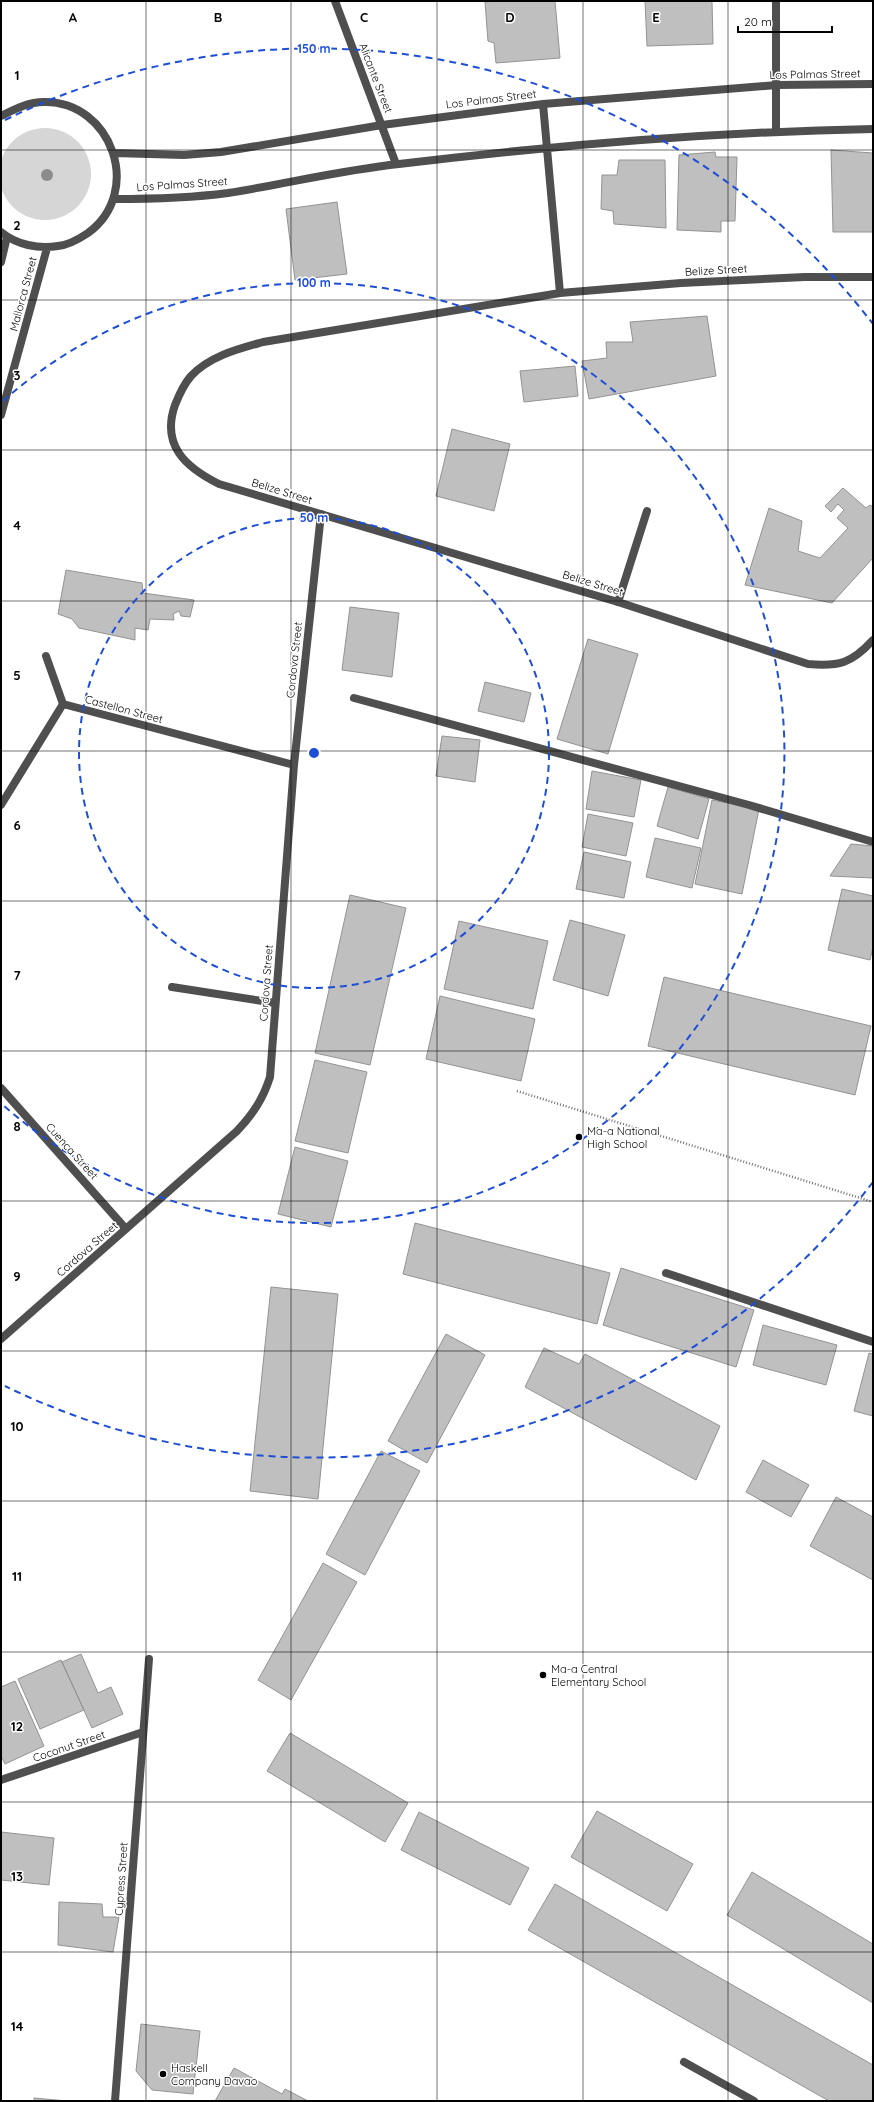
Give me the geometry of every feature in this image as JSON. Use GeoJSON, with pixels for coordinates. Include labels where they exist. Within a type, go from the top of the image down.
{"type":"FeatureCollection","features":[{"type":"Feature","properties":{"kind":"street","name":"Alicante Street"},"geometry":{"type":"LineString","coordinates":[[334,1],[396,164]]}},
{"type":"Feature","properties":{"kind":"street"},"geometry":{"type":"LineString","coordinates":[[776,1],[776,131]]}},
{"type":"Feature","properties":{"kind":"street","name":"Los Palmas Street"},"geometry":{"type":"LineString","coordinates":[[114,153],[184,155],[221,152],[382,125],[543,104],[777,85],[873,84]]}},
{"type":"Feature","properties":{"kind":"street"},"geometry":{"type":"LineString","coordinates":[[1,116],[21,106],[44,102],[66,106],[87,116],[104,133],[114,153],[118,176],[114,199],[106,215],[85,235],[64,245],[47,248],[27,245],[4,234],[1,262]]}},
{"type":"Feature","properties":{"kind":"street"},"geometry":{"type":"LineString","coordinates":[[543,104],[560,293]]}},
{"type":"Feature","properties":{"kind":"street","name":"Los Palmas Street"},"geometry":{"type":"LineString","coordinates":[[114,199],[157,199],[228,193],[396,164],[547,147],[667,137],[776,131],[873,128]]}},
{"type":"Feature","properties":{"kind":"street","name":"Mallorca Street"},"geometry":{"type":"LineString","coordinates":[[1,415],[47,248]]}},
{"type":"Feature","properties":{"kind":"street","name":"Belize Street"},"geometry":{"type":"LineString","coordinates":[[873,277],[774,278],[681,283],[560,293],[263,342],[233,351],[207,363],[191,376],[179,394],[171,418],[172,439],[182,458],[198,473],[219,484],[618,602],[808,664],[827,666],[845,663],[862,652],[873,640]]}},
{"type":"Feature","properties":{"kind":"street"},"geometry":{"type":"LineString","coordinates":[[618,602],[647,511]]}},
{"type":"Feature","properties":{"kind":"street","name":"Cordova Street"},"geometry":{"type":"LineString","coordinates":[[1,1339],[237,1131],[253,1114],[265,1095],[270,1077],[294,765],[321,514]]}},
{"type":"Feature","properties":{"kind":"street"},"geometry":{"type":"LineString","coordinates":[[1,805],[63,704],[46,656]]}},
{"type":"Feature","properties":{"kind":"street"},"geometry":{"type":"LineString","coordinates":[[354,698],[749,805],[873,842]]}},
{"type":"Feature","properties":{"kind":"street","name":"Castellon Street"},"geometry":{"type":"LineString","coordinates":[[63,704],[294,765]]}},
{"type":"Feature","properties":{"kind":"street"},"geometry":{"type":"LineString","coordinates":[[172,987],[275,1003]]}},
{"type":"Feature","properties":{"kind":"street","name":"Cuenca Street"},"geometry":{"type":"LineString","coordinates":[[1,1088],[126,1229]]}},
{"type":"Feature","properties":{"kind":"street"},"geometry":{"type":"LineString","coordinates":[[666,1273],[873,1342]]}},
{"type":"Feature","properties":{"kind":"street","name":"Cypress Street"},"geometry":{"type":"LineString","coordinates":[[115,2101],[149,1659]]}},
{"type":"Feature","properties":{"kind":"street","name":"Coconut Street"},"geometry":{"type":"LineString","coordinates":[[1,1780],[143,1732]]}},
{"type":"Feature","properties":{"kind":"street"},"geometry":{"type":"LineString","coordinates":[[684,2062],[754,2101]]}},
{"type":"Feature","properties":{"kind":"path"},"geometry":{"type":"LineString","coordinates":[[517,1091],[873,1202]]}},
{"type":"Feature","properties":{"kind":"shaded area"},"geometry":{"type":"Polygon","coordinates":[[[36,128],[54,128],[71,135],[84,148],[91,165],[91,183],[84,200],[71,213],[54,220],[36,220],[19,213],[6,200],[-1,183],[-1,165],[6,148],[19,135],[36,128]]]}},
{"type":"Feature","properties":{"kind":"building"},"geometry":{"type":"Polygon","coordinates":[[[555,1],[560,58],[496,63],[494,43],[488,41],[485,2],[555,1]]]}},
{"type":"Feature","properties":{"kind":"building"},"geometry":{"type":"Polygon","coordinates":[[[645,1],[712,1],[713,44],[647,46],[645,1]]]}},
{"type":"Feature","properties":{"kind":"building"},"geometry":{"type":"Polygon","coordinates":[[[831,150],[873,153],[873,232],[833,232],[831,150]]]}},
{"type":"Feature","properties":{"kind":"building"},"geometry":{"type":"Polygon","coordinates":[[[715,152],[716,157],[737,157],[735,221],[721,221],[721,232],[677,230],[679,155],[715,152]]]}},
{"type":"Feature","properties":{"kind":"building"},"geometry":{"type":"Polygon","coordinates":[[[619,160],[665,160],[666,228],[614,224],[613,211],[601,209],[602,175],[617,175],[619,160]]]}},
{"type":"Feature","properties":{"kind":"building"},"geometry":{"type":"Polygon","coordinates":[[[337,202],[347,274],[295,280],[286,209],[337,202]]]}},
{"type":"Feature","properties":{"kind":"building"},"geometry":{"type":"Polygon","coordinates":[[[707,316],[716,376],[589,399],[582,361],[607,358],[606,342],[633,342],[630,322],[707,316]]]}},
{"type":"Feature","properties":{"kind":"building"},"geometry":{"type":"Polygon","coordinates":[[[575,366],[578,396],[524,402],[520,371],[575,366]]]}},
{"type":"Feature","properties":{"kind":"building"},"geometry":{"type":"Polygon","coordinates":[[[452,429],[510,444],[494,511],[436,496],[452,429]]]}},
{"type":"Feature","properties":{"kind":"building"},"geometry":{"type":"Polygon","coordinates":[[[843,488],[866,508],[870,505],[873,507],[873,558],[832,603],[745,585],[769,508],[802,521],[798,551],[820,558],[848,528],[837,518],[844,510],[838,504],[831,512],[825,506],[843,488]]]}},
{"type":"Feature","properties":{"kind":"building"},"geometry":{"type":"Polygon","coordinates":[[[66,570],[142,583],[143,593],[194,600],[190,617],[181,616],[179,611],[173,614],[174,620],[150,619],[148,630],[135,628],[135,640],[79,628],[72,619],[58,614],[66,570]]]}},
{"type":"Feature","properties":{"kind":"building"},"geometry":{"type":"Polygon","coordinates":[[[350,607],[399,613],[392,677],[342,670],[350,607]]]}},
{"type":"Feature","properties":{"kind":"building"},"geometry":{"type":"Polygon","coordinates":[[[588,639],[638,654],[608,754],[557,739],[588,639]]]}},
{"type":"Feature","properties":{"kind":"building"},"geometry":{"type":"Polygon","coordinates":[[[485,682],[531,693],[524,722],[478,711],[485,682]]]}},
{"type":"Feature","properties":{"kind":"building"},"geometry":{"type":"Polygon","coordinates":[[[442,736],[480,740],[475,782],[436,776],[442,736]]]}},
{"type":"Feature","properties":{"kind":"building"},"geometry":{"type":"Polygon","coordinates":[[[592,771],[641,780],[634,817],[586,809],[592,771]]]}},
{"type":"Feature","properties":{"kind":"building"},"geometry":{"type":"Polygon","coordinates":[[[668,787],[709,799],[698,839],[657,826],[668,787]]]}},
{"type":"Feature","properties":{"kind":"building"},"geometry":{"type":"Polygon","coordinates":[[[712,800],[759,809],[742,894],[695,884],[712,800]]]}},
{"type":"Feature","properties":{"kind":"building"},"geometry":{"type":"Polygon","coordinates":[[[588,814],[633,823],[626,856],[582,847],[588,814]]]}},
{"type":"Feature","properties":{"kind":"building"},"geometry":{"type":"Polygon","coordinates":[[[655,838],[701,848],[692,888],[646,877],[655,838]]]}},
{"type":"Feature","properties":{"kind":"building"},"geometry":{"type":"Polygon","coordinates":[[[851,844],[873,846],[873,878],[830,876],[851,844]]]}},
{"type":"Feature","properties":{"kind":"building"},"geometry":{"type":"Polygon","coordinates":[[[584,852],[631,862],[624,898],[576,889],[584,852]]]}},
{"type":"Feature","properties":{"kind":"building"},"geometry":{"type":"Polygon","coordinates":[[[842,889],[873,896],[873,947],[870,960],[828,950],[842,889]]]}},
{"type":"Feature","properties":{"kind":"building"},"geometry":{"type":"Polygon","coordinates":[[[350,895],[406,908],[370,1065],[315,1053],[350,895]]]}},
{"type":"Feature","properties":{"kind":"building"},"geometry":{"type":"Polygon","coordinates":[[[570,920],[625,935],[608,996],[553,980],[570,920]]]}},
{"type":"Feature","properties":{"kind":"building"},"geometry":{"type":"Polygon","coordinates":[[[459,921],[548,941],[533,1009],[444,989],[459,921]]]}},
{"type":"Feature","properties":{"kind":"building"},"geometry":{"type":"Polygon","coordinates":[[[664,977],[871,1026],[855,1095],[648,1046],[664,977]]]}},
{"type":"Feature","properties":{"kind":"building"},"geometry":{"type":"Polygon","coordinates":[[[440,996],[535,1019],[521,1081],[426,1059],[440,996]]]}},
{"type":"Feature","properties":{"kind":"building"},"geometry":{"type":"Polygon","coordinates":[[[315,1060],[367,1072],[348,1153],[295,1141],[315,1060]]]}},
{"type":"Feature","properties":{"kind":"building"},"geometry":{"type":"Polygon","coordinates":[[[295,1147],[348,1161],[331,1227],[278,1214],[295,1147]]]}},
{"type":"Feature","properties":{"kind":"building"},"geometry":{"type":"Polygon","coordinates":[[[415,1223],[610,1273],[597,1324],[403,1274],[415,1223]]]}},
{"type":"Feature","properties":{"kind":"building"},"geometry":{"type":"Polygon","coordinates":[[[621,1268],[754,1310],[736,1367],[603,1325],[621,1268]]]}},
{"type":"Feature","properties":{"kind":"building"},"geometry":{"type":"Polygon","coordinates":[[[271,1287],[338,1294],[318,1499],[250,1491],[271,1287]]]}},
{"type":"Feature","properties":{"kind":"building"},"geometry":{"type":"Polygon","coordinates":[[[763,1325],[837,1345],[826,1385],[753,1365],[763,1325]]]}},
{"type":"Feature","properties":{"kind":"building"},"geometry":{"type":"Polygon","coordinates":[[[446,1334],[485,1355],[427,1463],[388,1441],[446,1334]]]}},
{"type":"Feature","properties":{"kind":"building"},"geometry":{"type":"Polygon","coordinates":[[[544,1348],[579,1364],[585,1354],[720,1426],[696,1480],[525,1387],[544,1348]]]}},
{"type":"Feature","properties":{"kind":"building"},"geometry":{"type":"Polygon","coordinates":[[[869,1353],[873,1354],[873,1416],[854,1411],[869,1353]]]}},
{"type":"Feature","properties":{"kind":"building"},"geometry":{"type":"Polygon","coordinates":[[[381,1451],[420,1471],[365,1575],[326,1554],[381,1451]]]}},
{"type":"Feature","properties":{"kind":"building"},"geometry":{"type":"Polygon","coordinates":[[[763,1460],[809,1485],[791,1517],[746,1492],[763,1460]]]}},
{"type":"Feature","properties":{"kind":"building"},"geometry":{"type":"Polygon","coordinates":[[[836,1497],[873,1517],[873,1580],[810,1546],[836,1497]]]}},
{"type":"Feature","properties":{"kind":"building"},"geometry":{"type":"Polygon","coordinates":[[[323,1563],[357,1582],[291,1700],[258,1680],[323,1563]]]}},
{"type":"Feature","properties":{"kind":"building"},"geometry":{"type":"Polygon","coordinates":[[[81,1654],[98,1693],[111,1687],[123,1714],[92,1728],[62,1662],[81,1654]]]}},
{"type":"Feature","properties":{"kind":"building"},"geometry":{"type":"Polygon","coordinates":[[[61,1660],[84,1710],[40,1729],[18,1679],[61,1660]]]}},
{"type":"Feature","properties":{"kind":"building"},"geometry":{"type":"Polygon","coordinates":[[[15,1681],[44,1746],[5,1764],[1,1756],[1,1687],[15,1681]]]}},
{"type":"Feature","properties":{"kind":"building"},"geometry":{"type":"Polygon","coordinates":[[[290,1733],[408,1803],[385,1842],[267,1771],[290,1733]]]}},
{"type":"Feature","properties":{"kind":"building"},"geometry":{"type":"Polygon","coordinates":[[[597,1811],[693,1864],[667,1911],[571,1857],[597,1811]]]}},
{"type":"Feature","properties":{"kind":"building"},"geometry":{"type":"Polygon","coordinates":[[[419,1812],[529,1868],[510,1905],[401,1850],[419,1812]]]}},
{"type":"Feature","properties":{"kind":"building"},"geometry":{"type":"Polygon","coordinates":[[[1,1832],[54,1838],[49,1885],[1,1880],[1,1832]]]}},
{"type":"Feature","properties":{"kind":"building"},"geometry":{"type":"Polygon","coordinates":[[[752,1872],[873,1944],[873,2003],[727,1915],[752,1872]]]}},
{"type":"Feature","properties":{"kind":"building"},"geometry":{"type":"Polygon","coordinates":[[[555,1884],[873,2065],[873,2101],[829,2101],[528,1930],[555,1884]]]}},
{"type":"Feature","properties":{"kind":"building"},"geometry":{"type":"Polygon","coordinates":[[[59,1902],[102,1904],[103,1917],[119,1917],[113,1952],[58,1945],[59,1902]]]}},
{"type":"Feature","properties":{"kind":"building"},"geometry":{"type":"Polygon","coordinates":[[[141,2024],[200,2031],[193,2094],[152,2090],[136,2071],[141,2024]]]}},
{"type":"Feature","properties":{"kind":"building"},"geometry":{"type":"Polygon","coordinates":[[[234,2068],[282,2094],[285,2089],[308,2101],[215,2101],[234,2068]]]}},
{"type":"Feature","properties":{"kind":"building"},"geometry":{"type":"Polygon","coordinates":[[[34,2098],[67,2101],[34,2101],[34,2098]]]}},
{"type":"Feature","properties":{"kind":"place","name":"Ma-a National High School"},"geometry":{"type":"Point","coordinates":[579,1137]}},
{"type":"Feature","properties":{"kind":"place","name":"Ma-a Central Elementary School"},"geometry":{"type":"Point","coordinates":[543,1675]}},
{"type":"Feature","properties":{"kind":"place","name":"Haskell Company Davao"},"geometry":{"type":"Point","coordinates":[163,2074]}}]}
